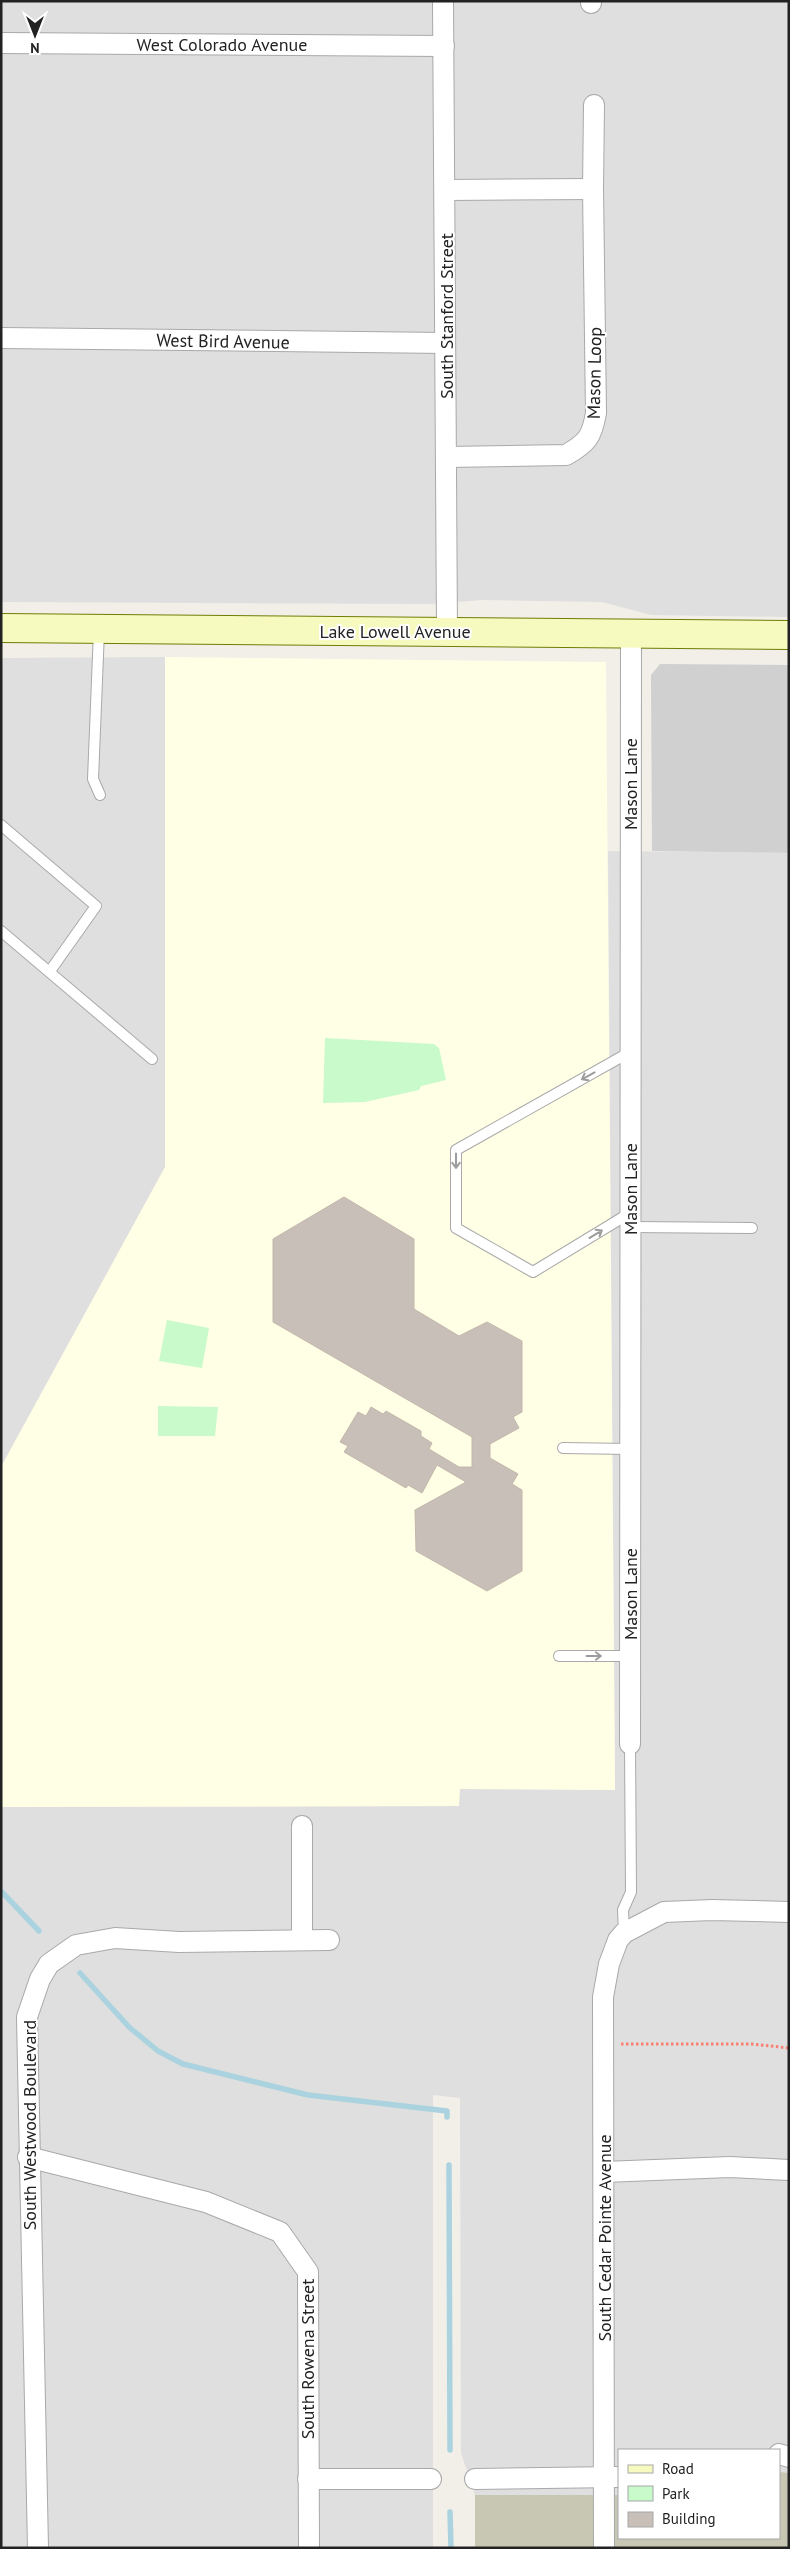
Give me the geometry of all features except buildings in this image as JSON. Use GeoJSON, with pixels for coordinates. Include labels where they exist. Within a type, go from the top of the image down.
{"type":"FeatureCollection","features":[{"type":"Feature","properties":{"kind":"main road","name":"Lake Lowell Avenue"},"geometry":{"type":"LineString","coordinates":[[1,628],[99,630],[447,630],[789,635]]}},
{"type":"Feature","properties":{"kind":"street","name":"South Stanford Street"},"geometry":{"type":"LineString","coordinates":[[443,1],[446,190],[447,630]]}},
{"type":"Feature","properties":{"kind":"street","name":"West Colorado Avenue"},"geometry":{"type":"LineString","coordinates":[[1,43],[444,46]]}},
{"type":"Feature","properties":{"kind":"street","name":"Mason Loop"},"geometry":{"type":"LineString","coordinates":[[447,457],[566,455],[582,446],[593,432],[596,413],[593,189],[594,105]]}},
{"type":"Feature","properties":{"kind":"street"},"geometry":{"type":"LineString","coordinates":[[446,190],[593,189]]}},
{"type":"Feature","properties":{"kind":"street","name":"West Bird Avenue"},"geometry":{"type":"LineString","coordinates":[[1,338],[445,343]]}},
{"type":"Feature","properties":{"kind":"street","name":"Mason Lane"},"geometry":{"type":"LineString","coordinates":[[630,1744],[631,634]]}},
{"type":"Feature","properties":{"kind":"street"},"geometry":{"type":"LineString","coordinates":[[302,1826],[302,1940]]}},
{"type":"Feature","properties":{"kind":"street"},"geometry":{"type":"LineString","coordinates":[[624,1933],[664,1912],[789,1912]]}},
{"type":"Feature","properties":{"kind":"street","name":"South Cedar Pointe Avenue"},"geometry":{"type":"LineString","coordinates":[[604,2548],[612,2477],[604,2172],[604,1989],[609,1964],[618,1940],[624,1933]]}},
{"type":"Feature","properties":{"kind":"street","name":"South Westwood Boulevard"},"geometry":{"type":"LineString","coordinates":[[38,2548],[28,2157],[27,2017],[40,1979],[49,1964],[76,1945],[116,1938],[179,1942],[329,1940]]}},
{"type":"Feature","properties":{"kind":"street","name":"South Rowena Street"},"geometry":{"type":"LineString","coordinates":[[28,2157],[206,2202],[280,2232],[308,2272],[309,2548]]}},
{"type":"Feature","properties":{"kind":"street"},"geometry":{"type":"LineString","coordinates":[[604,2172],[730,2167],[789,2170]]}},
{"type":"Feature","properties":{"kind":"street"},"geometry":{"type":"LineString","coordinates":[[475,2478],[612,2477]]}},
{"type":"Feature","properties":{"kind":"street"},"geometry":{"type":"LineString","coordinates":[[308,2479],[432,2479]]}},
{"type":"Feature","properties":{"kind":"lane"},"geometry":{"type":"LineString","coordinates":[[99,630],[93,779],[100,795]]}},
{"type":"Feature","properties":{"kind":"lane"},"geometry":{"type":"LineString","coordinates":[[1,825],[96,906],[50,971]]}},
{"type":"Feature","properties":{"kind":"lane"},"geometry":{"type":"LineString","coordinates":[[1,931],[152,1059]]}},
{"type":"Feature","properties":{"kind":"lane"},"geometry":{"type":"LineString","coordinates":[[630,1052],[456,1150],[456,1228],[533,1272],[630,1220],[752,1228]]}},
{"type":"Feature","properties":{"kind":"lane"},"geometry":{"type":"LineString","coordinates":[[563,1448],[630,1449]]}},
{"type":"Feature","properties":{"kind":"lane"},"geometry":{"type":"LineString","coordinates":[[559,1656],[630,1656]]}},
{"type":"Feature","properties":{"kind":"lane"},"geometry":{"type":"LineString","coordinates":[[624,1933],[624,1910],[631,1892],[630,1744]]}},
{"type":"Feature","properties":{"kind":"path"},"geometry":{"type":"LineString","coordinates":[[603,2044],[752,2044],[789,2048]]}},
{"type":"Feature","properties":{"kind":"shaded area"},"geometry":{"type":"Polygon","coordinates":[[[1,1],[789,1],[789,617],[651,615],[602,602],[482,600],[432,604],[1,602],[1,1]]]}},
{"type":"Feature","properties":{"kind":"shaded area"},"geometry":{"type":"Polygon","coordinates":[[[165,657],[165,1168],[1,1467],[1,658],[165,657]]]}},
{"type":"Feature","properties":{"kind":"shaded area"},"geometry":{"type":"Polygon","coordinates":[[[165,657],[606,662],[615,1790],[460,1789],[459,1806],[1,1807],[1,1467],[165,1167],[165,657]]]}},
{"type":"Feature","properties":{"kind":"shaded area"},"geometry":{"type":"Polygon","coordinates":[[[660,664],[788,665],[789,853],[652,851],[651,675],[660,664]]]}},
{"type":"Feature","properties":{"kind":"shaded area"},"geometry":{"type":"Polygon","coordinates":[[[608,851],[789,853],[789,2548],[475,2548],[475,2495],[461,2453],[460,2098],[433,2095],[433,2548],[1,2548],[1,1807],[459,1806],[459,1789],[615,1790],[608,851]]]}},
{"type":"Feature","properties":{"kind":"shaded area"},"geometry":{"type":"Polygon","coordinates":[[[780,2472],[789,2473],[789,2548],[475,2548],[475,2495],[618,2495],[618,2539],[780,2539],[780,2472]]]}},
{"type":"Feature","properties":{"kind":"green space"},"geometry":{"type":"Polygon","coordinates":[[[325,1038],[434,1044],[439,1048],[446,1080],[421,1086],[419,1090],[365,1102],[323,1103],[325,1038]]]}},
{"type":"Feature","properties":{"kind":"green space"},"geometry":{"type":"Polygon","coordinates":[[[167,1320],[209,1328],[202,1368],[159,1361],[167,1320]]]}},
{"type":"Feature","properties":{"kind":"green space"},"geometry":{"type":"Polygon","coordinates":[[[158,1406],[218,1407],[215,1436],[158,1436],[158,1406]]]}},
{"type":"Feature","properties":{"kind":"waterway"},"geometry":{"type":"LineString","coordinates":[[1,1891],[39,1931]]}},
{"type":"Feature","properties":{"kind":"waterway"},"geometry":{"type":"LineString","coordinates":[[80,1973],[129,2027],[158,2051],[183,2064],[308,2095],[447,2111],[447,2117]]}},
{"type":"Feature","properties":{"kind":"waterway"},"geometry":{"type":"LineString","coordinates":[[449,2165],[450,2450]]}},
{"type":"Feature","properties":{"kind":"waterway"},"geometry":{"type":"LineString","coordinates":[[450,2512],[451,2548]]}}]}
